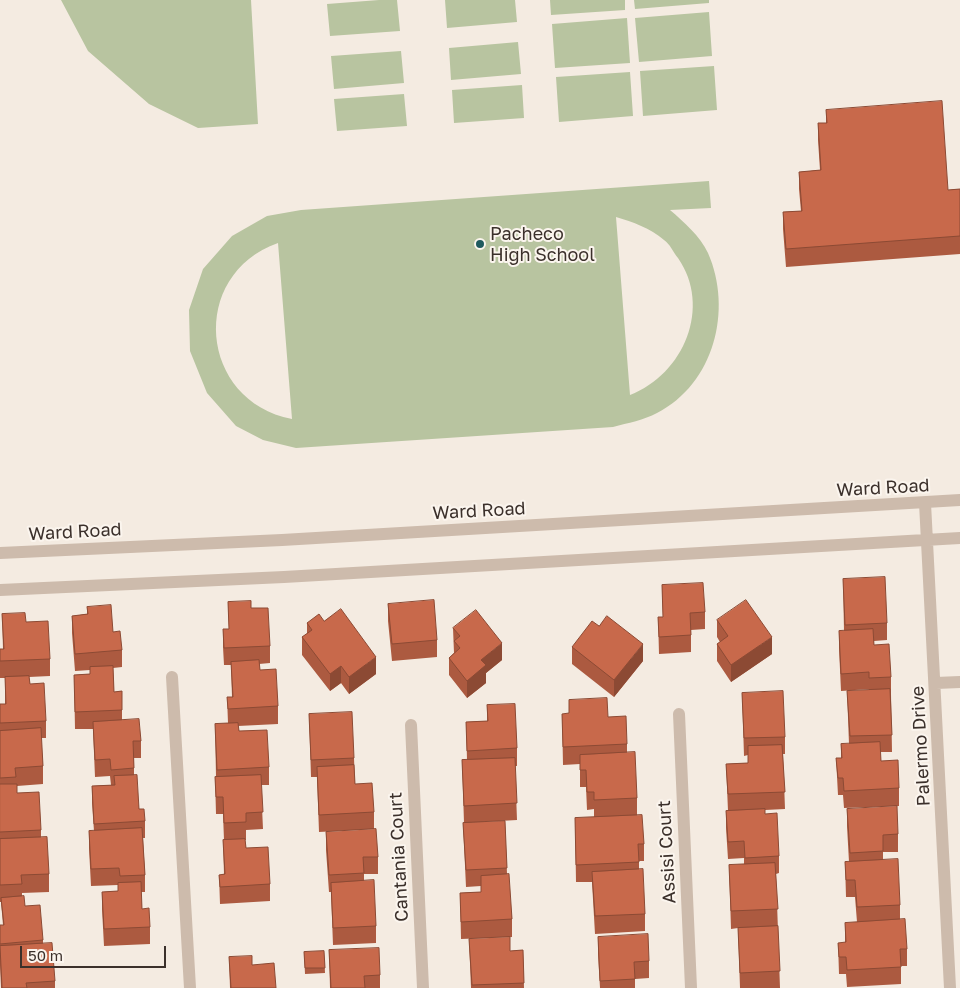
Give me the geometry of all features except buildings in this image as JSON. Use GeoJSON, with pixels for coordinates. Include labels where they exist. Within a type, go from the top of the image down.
{"type":"FeatureCollection","features":[{"type":"Feature","properties":{"kind":"street","name":"Ward Road"},"geometry":{"type":"LineString","coordinates":[[0,553],[292,540],[960,500]]}},
{"type":"Feature","properties":{"kind":"street","name":"Palermo Drive"},"geometry":{"type":"LineString","coordinates":[[925,503],[936,683],[950,988]]}},
{"type":"Feature","properties":{"kind":"street"},"geometry":{"type":"LineString","coordinates":[[0,590],[294,576],[960,538]]}},
{"type":"Feature","properties":{"kind":"street"},"geometry":{"type":"LineString","coordinates":[[172,677],[190,988]]}},
{"type":"Feature","properties":{"kind":"street"},"geometry":{"type":"LineString","coordinates":[[936,683],[960,682]]}},
{"type":"Feature","properties":{"kind":"street","name":"Assisi Court"},"geometry":{"type":"LineString","coordinates":[[679,714],[691,988]]}},
{"type":"Feature","properties":{"kind":"street","name":"Cantania Court"},"geometry":{"type":"LineString","coordinates":[[411,725],[423,988]]}},
{"type":"Feature","properties":{"kind":"green space"},"geometry":{"type":"Polygon","coordinates":[[[61,0],[251,0],[258,124],[198,128],[149,104],[88,51],[61,0]]]}},
{"type":"Feature","properties":{"kind":"green space"},"geometry":{"type":"Polygon","coordinates":[[[397,0],[400,31],[330,36],[327,4],[397,0]]]}},
{"type":"Feature","properties":{"kind":"green space"},"geometry":{"type":"Polygon","coordinates":[[[445,0],[515,0],[517,22],[447,28],[445,0]]]}},
{"type":"Feature","properties":{"kind":"green space"},"geometry":{"type":"Polygon","coordinates":[[[550,0],[625,0],[625,10],[551,15],[550,0]]]}},
{"type":"Feature","properties":{"kind":"green space"},"geometry":{"type":"Polygon","coordinates":[[[634,0],[709,0],[709,3],[635,9],[634,0]]]}},
{"type":"Feature","properties":{"kind":"green space"},"geometry":{"type":"Polygon","coordinates":[[[709,12],[712,56],[639,62],[635,18],[709,12]]]}},
{"type":"Feature","properties":{"kind":"green space"},"geometry":{"type":"Polygon","coordinates":[[[627,18],[630,63],[555,68],[552,24],[627,18]]]}},
{"type":"Feature","properties":{"kind":"green space"},"geometry":{"type":"Polygon","coordinates":[[[518,42],[521,74],[451,80],[449,48],[518,42]]]}},
{"type":"Feature","properties":{"kind":"green space"},"geometry":{"type":"Polygon","coordinates":[[[401,51],[404,83],[334,89],[331,56],[401,51]]]}},
{"type":"Feature","properties":{"kind":"green space"},"geometry":{"type":"Polygon","coordinates":[[[714,66],[717,110],[643,116],[640,71],[714,66]]]}},
{"type":"Feature","properties":{"kind":"green space"},"geometry":{"type":"Polygon","coordinates":[[[630,72],[633,116],[559,122],[556,77],[630,72]]]}},
{"type":"Feature","properties":{"kind":"green space"},"geometry":{"type":"Polygon","coordinates":[[[522,85],[524,118],[454,123],[452,90],[522,85]]]}},
{"type":"Feature","properties":{"kind":"green space"},"geometry":{"type":"Polygon","coordinates":[[[404,94],[407,126],[337,131],[334,99],[404,94]]]}},
{"type":"Feature","properties":{"kind":"green space"},"geometry":{"type":"Polygon","coordinates":[[[709,181],[711,208],[670,210],[696,235],[708,253],[715,275],[719,298],[718,321],[713,344],[705,365],[693,384],[677,400],[657,413],[613,427],[296,448],[263,440],[236,426],[207,393],[190,351],[189,310],[203,269],[232,236],[267,216],[301,210],[709,181]],[[616,217],[630,395],[649,385],[665,372],[678,355],[687,337],[692,317],[692,297],[688,277],[668,244],[647,229],[616,217]],[[278,243],[249,259],[229,281],[218,308],[216,336],[223,364],[238,388],[261,408],[292,419],[278,243]]]}},
{"type":"Feature","properties":{"kind":"place","name":"Pacheco High School"},"geometry":{"type":"Point","coordinates":[480,244]}}]}
